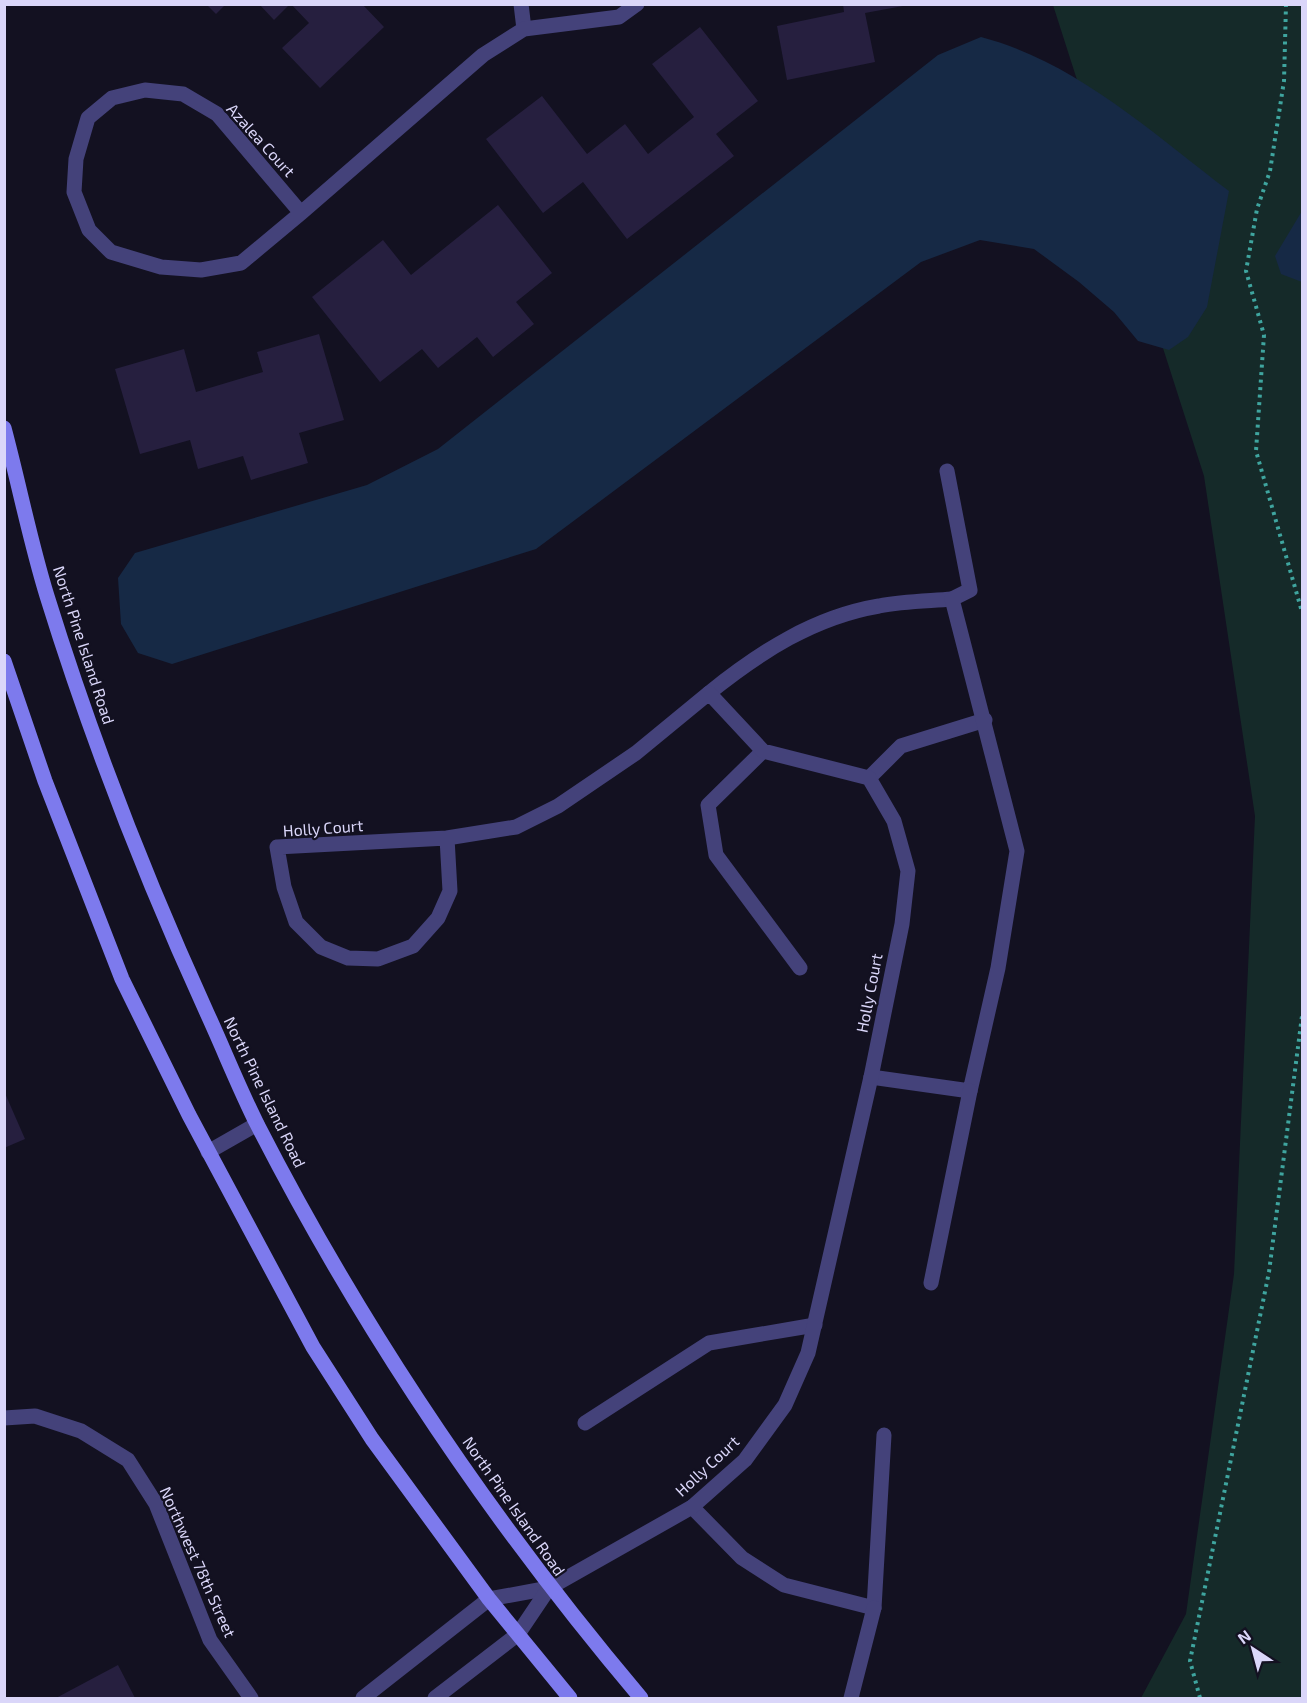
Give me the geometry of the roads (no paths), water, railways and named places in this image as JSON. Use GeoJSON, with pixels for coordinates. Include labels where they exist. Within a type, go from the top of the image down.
{"type":"FeatureCollection","features":[{"type":"Feature","properties":{"kind":"main road","name":"North Pine Island Road"},"geometry":{"type":"LineString","coordinates":[[4,428],[46,593],[103,763],[175,942],[257,1124],[356,1302],[549,1588],[641,1698]]}},
{"type":"Feature","properties":{"kind":"main road"},"geometry":{"type":"LineString","coordinates":[[4,661],[45,781],[122,979],[208,1152],[312,1347],[372,1439],[489,1599],[570,1698]]}},
{"type":"Feature","properties":{"kind":"lane"},"geometry":{"type":"LineString","coordinates":[[521,4],[524,29]]}},
{"type":"Feature","properties":{"kind":"lane","name":"Azalea Court"},"geometry":{"type":"LineString","coordinates":[[301,213],[217,114],[183,94],[145,90],[112,98],[88,118],[76,159],[75,192],[89,230],[111,252],[161,267],[201,270],[241,263],[301,213],[483,55],[524,29],[619,17],[637,4]]}},
{"type":"Feature","properties":{"kind":"lane"},"geometry":{"type":"LineString","coordinates":[[931,1282],[998,968],[1017,851],[952,599],[970,590],[947,471]]}},
{"type":"Feature","properties":{"kind":"lane","name":"Holly Court"},"geometry":{"type":"LineString","coordinates":[[447,838],[450,891],[438,918],[413,946],[378,959],[348,958],[321,947],[296,922],[284,887],[277,847],[447,838],[516,827],[558,806],[636,753],[744,665],[806,627],[878,606],[952,599]]}},
{"type":"Feature","properties":{"kind":"lane"},"geometry":{"type":"LineString","coordinates":[[709,693],[763,752],[869,778],[901,746],[985,720]]}},
{"type":"Feature","properties":{"kind":"lane"},"geometry":{"type":"LineString","coordinates":[[763,752],[708,805],[716,855],[800,968]]}},
{"type":"Feature","properties":{"kind":"lane","name":"Holly Court"},"geometry":{"type":"LineString","coordinates":[[549,1588],[692,1507],[745,1460],[785,1405],[808,1353],[871,1077],[902,924],[908,871],[894,821],[869,778]]}},
{"type":"Feature","properties":{"kind":"lane"},"geometry":{"type":"LineString","coordinates":[[871,1077],[970,1091]]}},
{"type":"Feature","properties":{"kind":"lane"},"geometry":{"type":"LineString","coordinates":[[208,1152],[257,1124]]}},
{"type":"Feature","properties":{"kind":"lane"},"geometry":{"type":"LineString","coordinates":[[585,1423],[710,1343],[814,1325]]}},
{"type":"Feature","properties":{"kind":"lane","name":"Northwest 78th Street"},"geometry":{"type":"LineString","coordinates":[[4,1418],[34,1416],[81,1431],[128,1460],[156,1504],[210,1640],[251,1698]]}},
{"type":"Feature","properties":{"kind":"lane"},"geometry":{"type":"LineString","coordinates":[[851,1698],[874,1608],[884,1435]]}},
{"type":"Feature","properties":{"kind":"lane"},"geometry":{"type":"LineString","coordinates":[[692,1507],[742,1558],[784,1585],[874,1608]]}},
{"type":"Feature","properties":{"kind":"lane"},"geometry":{"type":"LineString","coordinates":[[363,1698],[489,1599],[549,1588]]}},
{"type":"Feature","properties":{"kind":"lane"},"geometry":{"type":"LineString","coordinates":[[435,1698],[518,1634],[549,1588]]}},
{"type":"Feature","properties":{"kind":"water"},"geometry":{"type":"Polygon","coordinates":[[[981,37],[1016,48],[1081,81],[1142,123],[1229,191],[1207,307],[1188,337],[1169,350],[1138,341],[1114,312],[1079,282],[1034,249],[980,240],[921,262],[536,549],[172,664],[138,653],[121,624],[118,578],[135,553],[367,485],[438,449],[938,55],[981,37]]]}},
{"type":"Feature","properties":{"kind":"water"},"geometry":{"type":"Polygon","coordinates":[[[1302,211],[1302,282],[1281,274],[1275,256],[1302,211]]]}}]}
